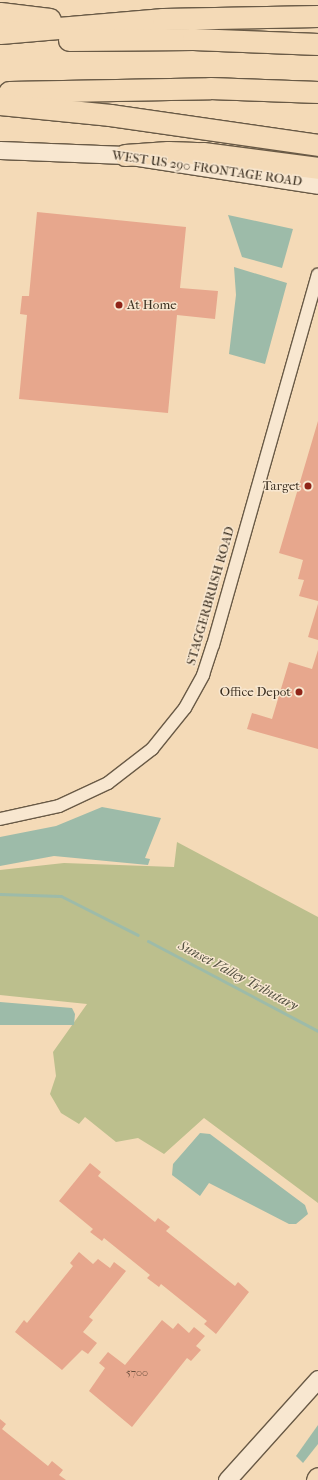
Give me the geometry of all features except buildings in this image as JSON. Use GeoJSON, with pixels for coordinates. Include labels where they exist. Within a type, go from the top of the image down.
{"type":"FeatureCollection","features":[{"type":"Feature","properties":{"kind":"highway"},"geometry":{"type":"LineString","coordinates":[[0,13],[114,23]]}},
{"type":"Feature","properties":{"kind":"highway"},"geometry":{"type":"LineString","coordinates":[[0,33],[114,23],[228,16],[318,16]]}},
{"type":"Feature","properties":{"kind":"highway"},"geometry":{"type":"LineString","coordinates":[[0,39],[193,39],[318,44]]}},
{"type":"Feature","properties":{"kind":"highway"},"geometry":{"type":"LineString","coordinates":[[0,92],[210,88],[318,92]]}},
{"type":"Feature","properties":{"kind":"highway"},"geometry":{"type":"LineString","coordinates":[[6,101],[318,145]]}},
{"type":"Feature","properties":{"kind":"highway"},"geometry":{"type":"LineString","coordinates":[[125,155],[168,152],[203,153],[318,168]]}},
{"type":"Feature","properties":{"kind":"main road","name":"WEST US 290 FRONTAGE ROAD"},"geometry":{"type":"LineString","coordinates":[[0,150],[125,155],[318,185]]}},
{"type":"Feature","properties":{"kind":"main road"},"geometry":{"type":"LineString","coordinates":[[227,1480],[318,1379]]}},
{"type":"Feature","properties":{"kind":"street","name":"STAGGERBRUSH ROAD"},"geometry":{"type":"LineString","coordinates":[[0,819],[59,806],[108,783],[152,749],[175,723],[194,692],[213,645],[318,275]]}},
{"type":"Feature","properties":{"kind":"green space"},"geometry":{"type":"Polygon","coordinates":[[[177,842],[318,917],[318,1203],[204,1118],[164,1154],[138,1138],[116,1142],[85,1117],[79,1124],[61,1113],[50,1094],[56,1076],[53,1052],[87,1004],[0,995],[0,870],[64,863],[174,867],[177,842]]]}},
{"type":"Feature","properties":{"kind":"shaded area"},"geometry":{"type":"Polygon","coordinates":[[[228,215],[293,229],[282,268],[242,257],[228,215]]]}},
{"type":"Feature","properties":{"kind":"shaded area"},"geometry":{"type":"Polygon","coordinates":[[[234,267],[287,283],[265,364],[229,354],[236,295],[234,267]]]}},
{"type":"Feature","properties":{"kind":"shaded area"},"geometry":{"type":"Polygon","coordinates":[[[102,807],[161,818],[145,858],[150,859],[148,865],[54,856],[0,866],[0,837],[56,826],[102,807]]]}},
{"type":"Feature","properties":{"kind":"shaded area"},"geometry":{"type":"Polygon","coordinates":[[[0,1002],[72,1008],[75,1014],[74,1025],[0,1025],[0,1002]]]}},
{"type":"Feature","properties":{"kind":"shaded area"},"geometry":{"type":"Polygon","coordinates":[[[200,1133],[210,1134],[305,1205],[308,1214],[296,1224],[289,1224],[209,1183],[200,1196],[172,1175],[173,1164],[200,1133]]]}},
{"type":"Feature","properties":{"kind":"shaded area"},"geometry":{"type":"Polygon","coordinates":[[[318,1425],[318,1444],[303,1463],[296,1456],[318,1425]]]}},
{"type":"Feature","properties":{"kind":"waterway","name":"Sunset Valley Tributary"},"geometry":{"type":"LineString","coordinates":[[0,894],[61,896],[138,935]]}},
{"type":"Feature","properties":{"kind":"waterway","name":"Sunset Valley Tributary"},"geometry":{"type":"LineString","coordinates":[[148,941],[318,1031]]}},
{"type":"Feature","properties":{"kind":"place","name":"At Home"},"geometry":{"type":"Point","coordinates":[119,305]}},
{"type":"Feature","properties":{"kind":"place","name":"Target"},"geometry":{"type":"Point","coordinates":[308,486]}},
{"type":"Feature","properties":{"kind":"place","name":"Office Depot"},"geometry":{"type":"Point","coordinates":[299,692]}}]}
